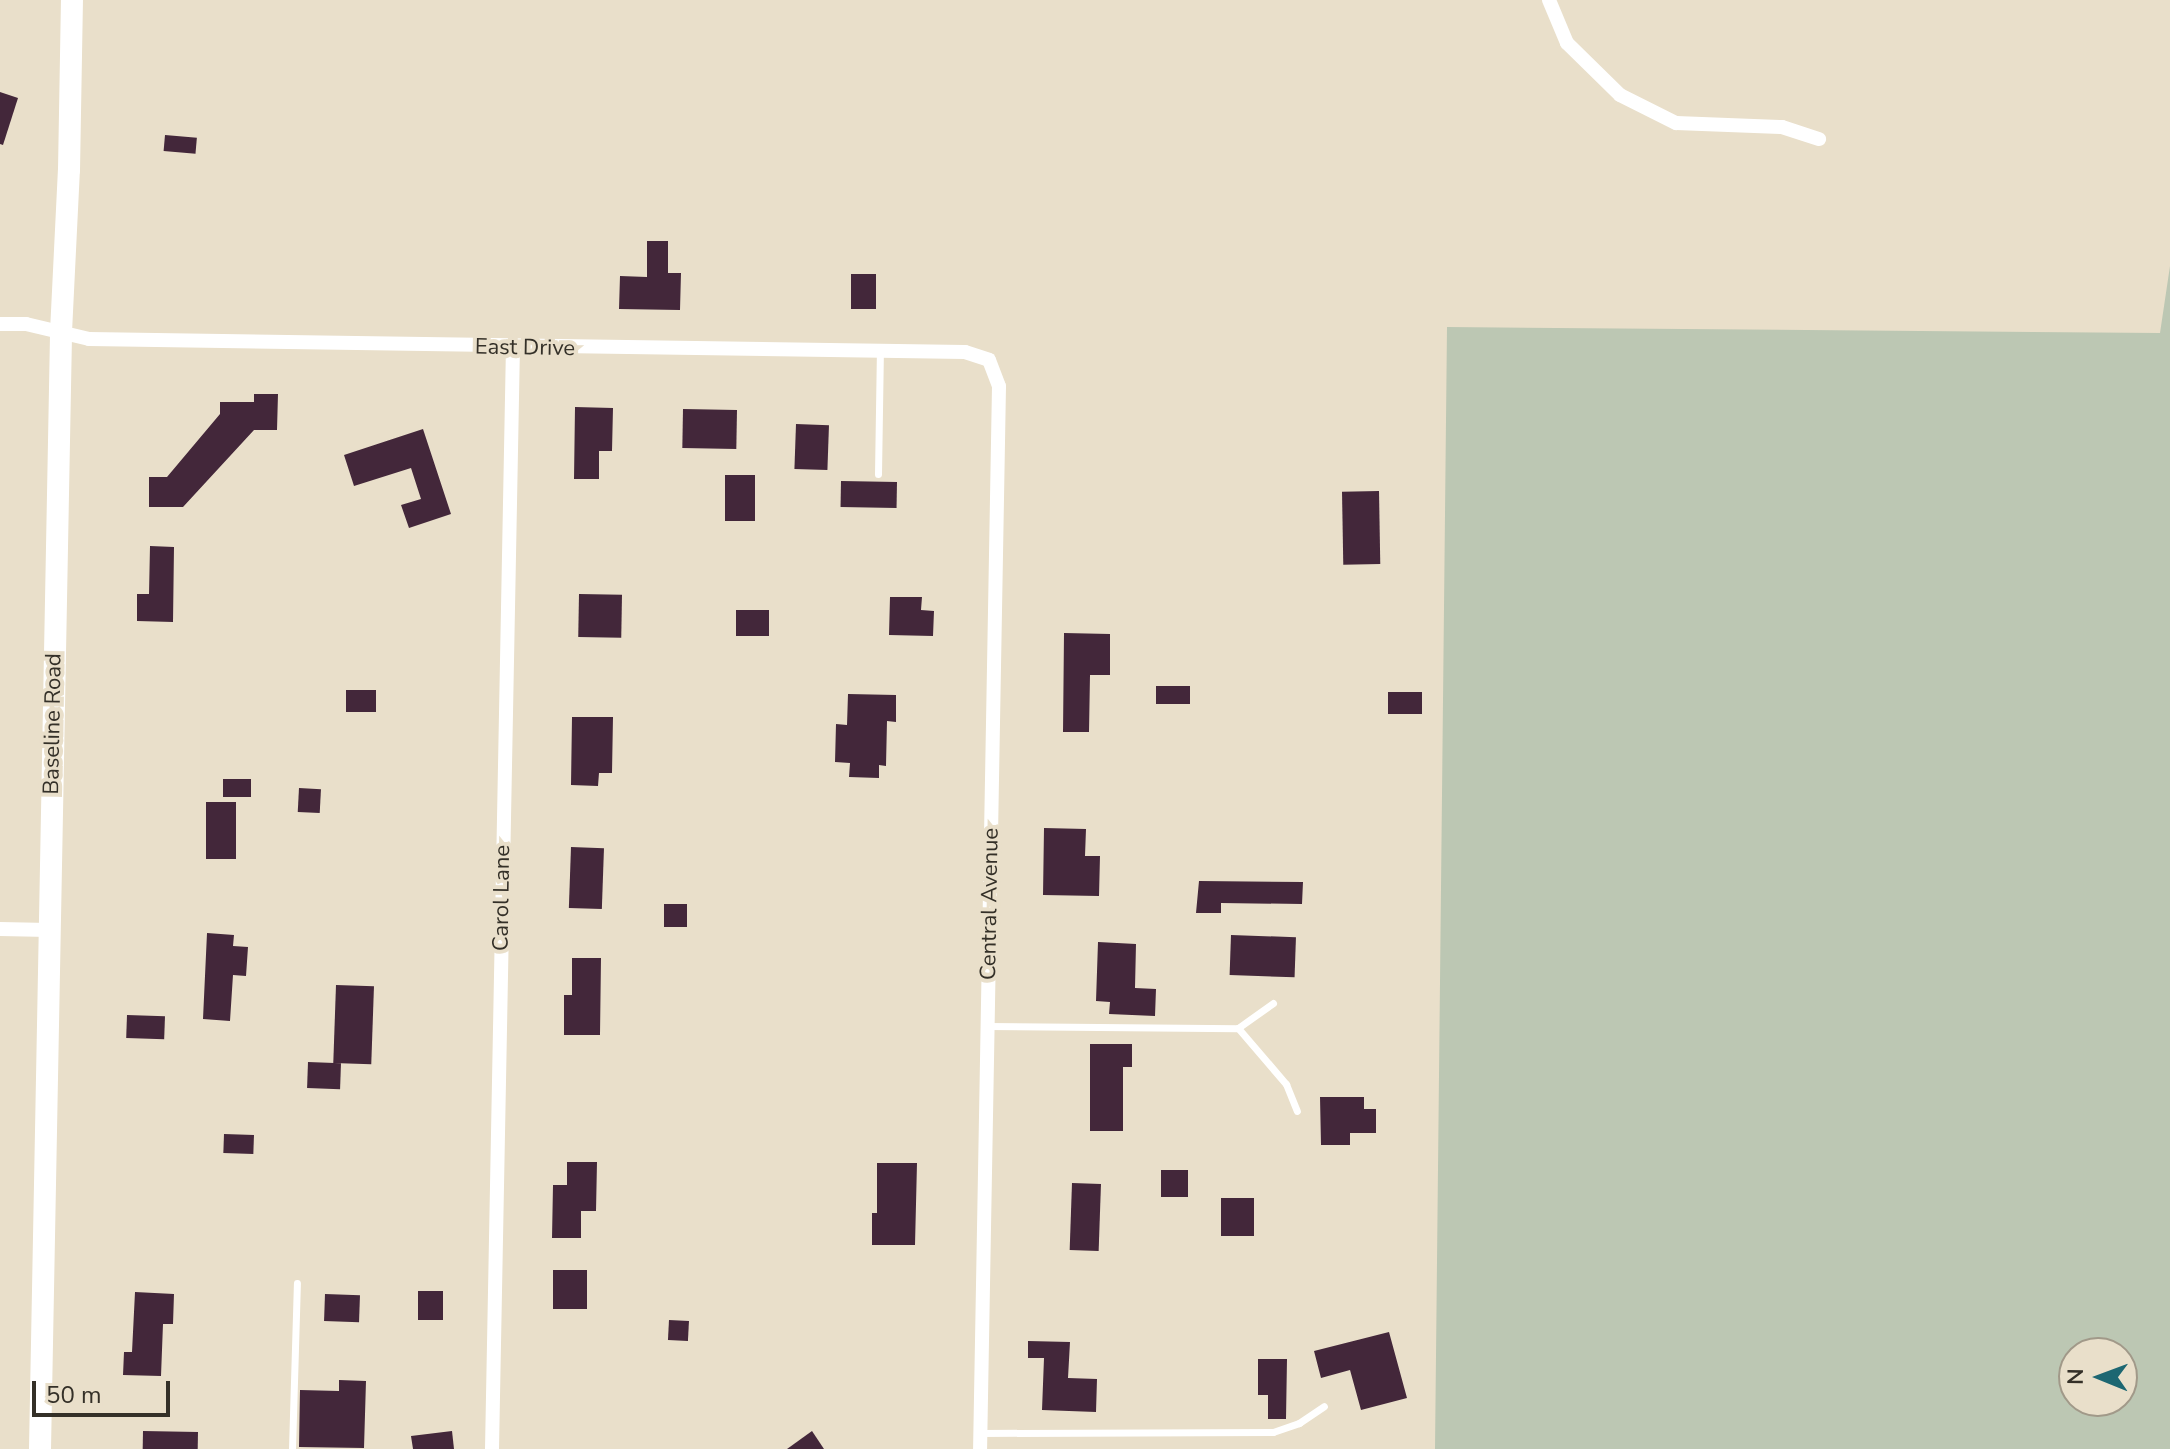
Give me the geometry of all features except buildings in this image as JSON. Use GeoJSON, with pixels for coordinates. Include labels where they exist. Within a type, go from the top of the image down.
{"type":"FeatureCollection","features":[{"type":"Feature","properties":{"kind":"main road","name":"Baseline Road"},"geometry":{"type":"LineString","coordinates":[[40,1449],[61,332],[69,170],[72,0]]}},
{"type":"Feature","properties":{"kind":"street"},"geometry":{"type":"LineString","coordinates":[[1549,0],[1567,43],[1620,95],[1676,123],[1782,127],[1819,139]]}},
{"type":"Feature","properties":{"kind":"street","name":"East Drive"},"geometry":{"type":"LineString","coordinates":[[0,324],[26,324],[89,339],[513,348],[965,352],[989,360]]}},
{"type":"Feature","properties":{"kind":"street","name":"Carol Lane"},"geometry":{"type":"LineString","coordinates":[[492,1449],[513,348]]}},
{"type":"Feature","properties":{"kind":"street","name":"Central Avenue"},"geometry":{"type":"LineString","coordinates":[[980,1449],[999,386],[989,360]]}},
{"type":"Feature","properties":{"kind":"street"},"geometry":{"type":"LineString","coordinates":[[0,929],[49,930]]}},
{"type":"Feature","properties":{"kind":"lane"},"geometry":{"type":"LineString","coordinates":[[878,474],[880,351]]}},
{"type":"Feature","properties":{"kind":"lane"},"geometry":{"type":"LineString","coordinates":[[987,1026],[1238,1028],[1273,1003]]}},
{"type":"Feature","properties":{"kind":"lane"},"geometry":{"type":"LineString","coordinates":[[1238,1028],[1286,1084],[1297,1111]]}},
{"type":"Feature","properties":{"kind":"lane"},"geometry":{"type":"LineString","coordinates":[[292,1449],[297,1283]]}},
{"type":"Feature","properties":{"kind":"lane"},"geometry":{"type":"LineString","coordinates":[[980,1433],[1273,1432],[1299,1423],[1324,1406]]}},
{"type":"Feature","properties":{"kind":"green space"},"geometry":{"type":"Polygon","coordinates":[[[2170,266],[2170,1449],[1435,1449],[1447,327],[2160,333],[2170,266]]]}}]}
